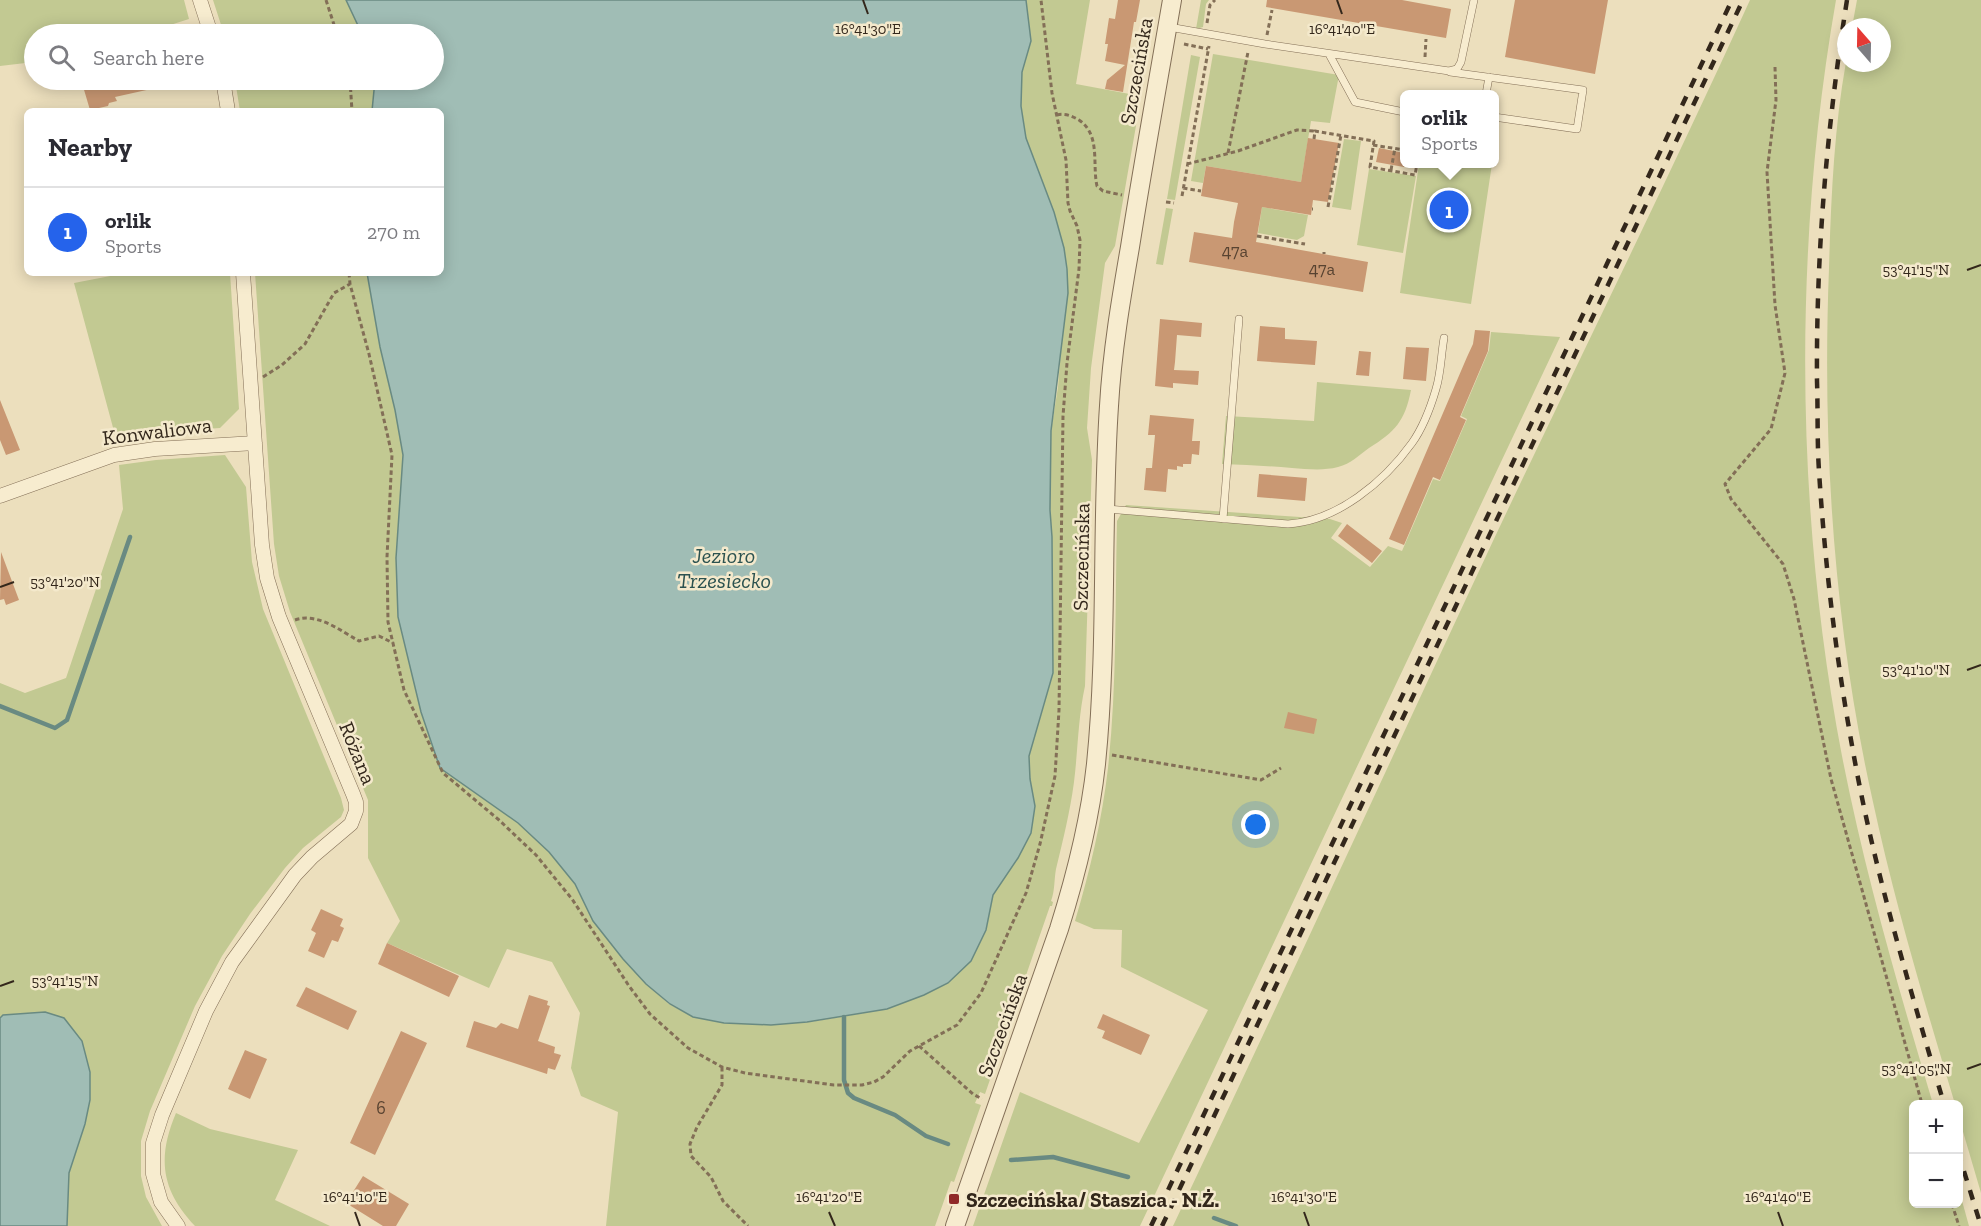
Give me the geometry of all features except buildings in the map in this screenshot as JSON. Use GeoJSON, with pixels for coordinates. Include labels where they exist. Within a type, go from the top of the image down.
{"type":"FeatureCollection","features":[{"type":"Feature","properties":{"kind":"street"},"geometry":{"type":"LineString","coordinates":[[200,0],[208,24]]}},
{"type":"Feature","properties":{"kind":"street","name":"Szczecińska"},"geometry":{"type":"LineString","coordinates":[[955,1226],[992,1102],[1069,897],[1085,831],[1097,753],[1109,404],[1117,325],[1172,0]]}},
{"type":"Feature","properties":{"kind":"street"},"geometry":{"type":"LineString","coordinates":[[225,90],[228,108]]}},
{"type":"Feature","properties":{"kind":"street","name":"Różana"},"geometry":{"type":"LineString","coordinates":[[178,1226],[166,1210],[158,1193],[152,1164],[156,1132],[206,1011],[232,962],[286,886],[312,857],[348,828],[356,812],[353,794],[271,595],[264,560],[243,276]]}},
{"type":"Feature","properties":{"kind":"street","name":"Konwaliowa"},"geometry":{"type":"LineString","coordinates":[[0,496],[114,455],[155,449],[255,443]]}},
{"type":"Feature","properties":{"kind":"lane"},"geometry":{"type":"LineString","coordinates":[[1444,71],[1457,69],[1461,62],[1474,0]]}},
{"type":"Feature","properties":{"kind":"lane"},"geometry":{"type":"LineString","coordinates":[[1167,27],[1329,54],[1583,90],[1577,129],[1499,118]]}},
{"type":"Feature","properties":{"kind":"lane"},"geometry":{"type":"LineString","coordinates":[[1329,54],[1355,102],[1400,110]]}},
{"type":"Feature","properties":{"kind":"lane"},"geometry":{"type":"LineString","coordinates":[[1461,62],[1464,70],[1473,75]]}},
{"type":"Feature","properties":{"kind":"lane"},"geometry":{"type":"LineString","coordinates":[[1487,90],[1489,77]]}},
{"type":"Feature","properties":{"kind":"lane"},"geometry":{"type":"LineString","coordinates":[[1223,519],[1239,319]]}},
{"type":"Feature","properties":{"kind":"lane"},"geometry":{"type":"LineString","coordinates":[[1105,509],[1288,524],[1305,523],[1329,514],[1379,479],[1397,462],[1413,441],[1436,388],[1443,338]]}},
{"type":"Feature","properties":{"kind":"path"},"geometry":{"type":"LineString","coordinates":[[326,0],[334,24]]}},
{"type":"Feature","properties":{"kind":"path"},"geometry":{"type":"LineString","coordinates":[[349,276],[392,455],[387,557],[388,622],[404,690],[443,773],[536,855],[572,899],[650,1014],[688,1048],[722,1066],[745,1073],[834,1085],[867,1085],[878,1080],[901,1058],[957,1024],[981,993],[1026,893],[1040,844],[1055,776],[1059,710],[1063,416],[1080,248],[1077,226],[1069,208],[1066,159],[1056,115],[1041,0]]}},
{"type":"Feature","properties":{"kind":"path"},"geometry":{"type":"LineString","coordinates":[[1269,27],[1272,10]]}},
{"type":"Feature","properties":{"kind":"path"},"geometry":{"type":"LineString","coordinates":[[1425,68],[1426,39]]}},
{"type":"Feature","properties":{"kind":"path"},"geometry":{"type":"LineString","coordinates":[[1228,153],[1250,41]]}},
{"type":"Feature","properties":{"kind":"path"},"geometry":{"type":"LineString","coordinates":[[1182,195],[1208,49],[1184,44]]}},
{"type":"Feature","properties":{"kind":"path"},"geometry":{"type":"LineString","coordinates":[[1775,67],[1776,100],[1767,172],[1775,305],[1785,373],[1771,429],[1725,484],[1731,499],[1783,564],[1794,599],[1831,779],[1921,1100]]}},
{"type":"Feature","properties":{"kind":"path"},"geometry":{"type":"LineString","coordinates":[[351,90],[352,108]]}},
{"type":"Feature","properties":{"kind":"path"},"geometry":{"type":"LineString","coordinates":[[1056,115],[1072,116],[1090,131],[1094,142],[1096,182],[1099,189],[1126,196]]}},
{"type":"Feature","properties":{"kind":"path"},"geometry":{"type":"LineString","coordinates":[[1187,164],[1298,130],[1374,141],[1370,167],[1415,174],[1416,168]]}},
{"type":"Feature","properties":{"kind":"path"},"geometry":{"type":"LineString","coordinates":[[1314,139],[1316,131]]}},
{"type":"Feature","properties":{"kind":"path"},"geometry":{"type":"LineString","coordinates":[[1328,207],[1341,135]]}},
{"type":"Feature","properties":{"kind":"path"},"geometry":{"type":"LineString","coordinates":[[1373,145],[1400,149]]}},
{"type":"Feature","properties":{"kind":"path"},"geometry":{"type":"LineString","coordinates":[[1391,171],[1395,148]]}},
{"type":"Feature","properties":{"kind":"path"},"geometry":{"type":"LineString","coordinates":[[1183,188],[1202,191]]}},
{"type":"Feature","properties":{"kind":"path"},"geometry":{"type":"LineString","coordinates":[[1166,202],[1174,203]]}},
{"type":"Feature","properties":{"kind":"path"},"geometry":{"type":"LineString","coordinates":[[1257,236],[1305,244]]}},
{"type":"Feature","properties":{"kind":"path"},"geometry":{"type":"LineString","coordinates":[[251,385],[282,365],[305,344],[334,293],[350,284]]}},
{"type":"Feature","properties":{"kind":"path"},"geometry":{"type":"LineString","coordinates":[[283,626],[300,618],[310,618],[325,622],[359,640],[379,636],[393,643]]}},
{"type":"Feature","properties":{"kind":"path"},"geometry":{"type":"LineString","coordinates":[[1097,753],[1261,780],[1281,768]]}},
{"type":"Feature","properties":{"kind":"path"},"geometry":{"type":"LineString","coordinates":[[919,1046],[973,1094],[992,1102]]}},
{"type":"Feature","properties":{"kind":"path"},"geometry":{"type":"LineString","coordinates":[[722,1066],[722,1085],[697,1127],[690,1144],[691,1156],[711,1177],[723,1201],[748,1226]]}},
{"type":"Feature","properties":{"kind":"path"},"geometry":{"type":"LineString","coordinates":[[1954,1208],[1959,1226]]}},
{"type":"Feature","properties":{"kind":"green space"},"geometry":{"type":"Polygon","coordinates":[[[0,0],[184,0],[189,19],[173,24],[24,24],[24,63],[0,66],[0,0]]]}},
{"type":"Feature","properties":{"kind":"green space"},"geometry":{"type":"Polygon","coordinates":[[[213,0],[346,0],[357,24],[221,24],[213,0]]]}},
{"type":"Feature","properties":{"kind":"green space"},"geometry":{"type":"Polygon","coordinates":[[[1026,0],[1090,0],[1076,84],[1135,95],[1137,120],[1115,246],[1105,263],[1091,368],[1087,428],[1092,460],[1085,686],[1072,793],[1056,869],[1052,906],[1050,906],[985,1094],[980,1092],[975,1103],[981,1105],[954,1182],[951,1181],[935,1226],[606,1226],[618,1112],[581,1096],[571,1068],[580,1013],[552,962],[507,949],[489,988],[387,943],[400,921],[368,858],[368,800],[290,612],[279,576],[274,544],[255,276],[368,276],[403,455],[396,558],[398,617],[440,768],[518,823],[549,852],[575,884],[593,921],[623,959],[669,1004],[693,1017],[724,1023],[771,1025],[816,1021],[887,1009],[924,995],[986,930],[993,895],[1018,858],[1031,833],[1029,756],[1053,673],[1051,431],[1058,387],[1067,269],[1054,212],[1026,138],[1021,106],[1022,72],[1031,41],[1026,0]]]}},
{"type":"Feature","properties":{"kind":"green space"},"geometry":{"type":"Polygon","coordinates":[[[1201,0],[1209,0],[1206,4],[1203,27],[1196,29],[1201,0]]]}},
{"type":"Feature","properties":{"kind":"green space"},"geometry":{"type":"Polygon","coordinates":[[[1750,0],[1836,0],[1822,93],[1812,188],[1807,283],[1805,378],[1808,474],[1815,569],[1826,663],[1851,800],[1883,932],[1932,1100],[1909,1100],[1909,1208],[1963,1208],[1963,1204],[1969,1226],[1173,1226],[1493,541],[1750,0]]]}},
{"type":"Feature","properties":{"kind":"green space"},"geometry":{"type":"Polygon","coordinates":[[[1857,0],[1981,0],[1981,1193],[1963,1132],[1963,1100],[1954,1100],[1891,878],[1860,736],[1840,603],[1827,402],[1827,335],[1834,165],[1845,72],[1891,72],[1891,18],[1854,18],[1857,0]]]}},
{"type":"Feature","properties":{"kind":"green space"},"geometry":{"type":"Polygon","coordinates":[[[1213,54],[1339,75],[1330,123],[1311,121],[1301,182],[1206,166],[1203,183],[1191,181],[1213,54]]]}},
{"type":"Feature","properties":{"kind":"green space"},"geometry":{"type":"Polygon","coordinates":[[[1191,55],[1200,57],[1175,200],[1167,199],[1191,55]]]}},
{"type":"Feature","properties":{"kind":"green space"},"geometry":{"type":"Polygon","coordinates":[[[237,90],[374,90],[372,108],[240,108],[237,90]]]}},
{"type":"Feature","properties":{"kind":"green space"},"geometry":{"type":"Polygon","coordinates":[[[1344,139],[1361,141],[1351,210],[1332,207],[1344,139]]]}},
{"type":"Feature","properties":{"kind":"green space"},"geometry":{"type":"Polygon","coordinates":[[[1418,168],[1491,168],[1471,304],[1400,293],[1418,168]]]}},
{"type":"Feature","properties":{"kind":"green space"},"geometry":{"type":"Polygon","coordinates":[[[1369,169],[1416,176],[1403,253],[1357,245],[1369,169]]]}},
{"type":"Feature","properties":{"kind":"green space"},"geometry":{"type":"Polygon","coordinates":[[[1262,207],[1308,215],[1304,236],[1297,240],[1258,233],[1262,207]]]}},
{"type":"Feature","properties":{"kind":"green space"},"geometry":{"type":"Polygon","coordinates":[[[1166,208],[1173,209],[1163,265],[1156,264],[1166,208]]]}},
{"type":"Feature","properties":{"kind":"green space"},"geometry":{"type":"Polygon","coordinates":[[[110,276],[230,276],[239,409],[220,428],[115,435],[74,283],[110,276]]]}},
{"type":"Feature","properties":{"kind":"green space"},"geometry":{"type":"Polygon","coordinates":[[[1491,332],[1560,337],[1140,1226],[973,1226],[1020,1092],[1139,1143],[1208,1010],[1121,967],[1122,930],[1094,929],[1075,921],[1095,845],[1108,768],[1114,675],[1117,521],[1126,505],[1330,519],[1342,523],[1331,538],[1370,567],[1388,546],[1402,551],[1433,479],[1440,481],[1467,419],[1461,416],[1489,350],[1491,332]]]}},
{"type":"Feature","properties":{"kind":"green space"},"geometry":{"type":"Polygon","coordinates":[[[1317,382],[1411,390],[1406,410],[1398,425],[1386,437],[1343,466],[1315,469],[1222,464],[1226,416],[1314,421],[1317,382]]]}},
{"type":"Feature","properties":{"kind":"green space"},"geometry":{"type":"Polygon","coordinates":[[[225,455],[246,487],[252,562],[263,609],[344,810],[341,817],[303,848],[250,914],[222,956],[195,1006],[150,1111],[141,1141],[141,1176],[146,1197],[162,1226],[67,1226],[69,1173],[85,1124],[46,1012],[3,1015],[0,1018],[0,683],[25,693],[66,678],[123,509],[119,465],[225,455]]]}},
{"type":"Feature","properties":{"kind":"green space"},"geometry":{"type":"Polygon","coordinates":[[[176,1113],[210,1129],[298,1150],[275,1200],[330,1226],[195,1226],[175,1199],[166,1173],[166,1145],[176,1113]]]}},
{"type":"Feature","properties":{"kind":"water","name":"Jezioro Trzesiecko"},"geometry":{"type":"Polygon","coordinates":[[[346,0],[1026,0],[1031,41],[1022,72],[1021,106],[1026,138],[1054,212],[1064,248],[1068,293],[1051,431],[1053,673],[1029,756],[1035,806],[1031,833],[1018,858],[993,895],[986,930],[971,961],[948,983],[887,1009],[807,1022],[771,1025],[724,1023],[693,1017],[670,1004],[646,984],[623,959],[593,921],[575,884],[549,852],[518,823],[440,768],[421,712],[398,617],[396,558],[403,455],[368,276],[444,276],[444,108],[372,108],[374,90],[444,90],[444,24],[357,24],[346,0]]]}},
{"type":"Feature","properties":{"kind":"water"},"geometry":{"type":"Polygon","coordinates":[[[45,1012],[64,1018],[82,1041],[90,1072],[90,1100],[85,1124],[69,1173],[67,1226],[0,1226],[0,1018],[3,1015],[45,1012]]]}},
{"type":"Feature","properties":{"kind":"waterway"},"geometry":{"type":"LineString","coordinates":[[0,706],[55,728],[67,720],[130,537]]}},
{"type":"Feature","properties":{"kind":"waterway"},"geometry":{"type":"LineString","coordinates":[[844,1017],[844,1080],[848,1093],[854,1098],[895,1115],[926,1136],[948,1144]]}},
{"type":"Feature","properties":{"kind":"waterway"},"geometry":{"type":"LineString","coordinates":[[1011,1160],[1053,1157],[1128,1177]]}},
{"type":"Feature","properties":{"kind":"waterway"},"geometry":{"type":"LineString","coordinates":[[1214,1218],[1236,1226]]}},
{"type":"Feature","properties":{"kind":"railway"},"geometry":{"type":"LineString","coordinates":[[1151,1226],[1732,0]]}},
{"type":"Feature","properties":{"kind":"railway"},"geometry":{"type":"LineString","coordinates":[[1162,1226],[1743,0]]}},
{"type":"Feature","properties":{"kind":"railway"},"geometry":{"type":"LineString","coordinates":[[1847,0],[1828,142],[1818,285],[1818,448],[1824,541],[1841,681],[1871,840],[1918,1017],[1943,1100]]}},
{"type":"Feature","properties":{"kind":"railway"},"geometry":{"type":"LineString","coordinates":[[1959,1154],[1981,1226]]}},
{"type":"Feature","properties":{"kind":"place","name":"orlik"},"geometry":{"type":"Point","coordinates":[1449,210]}},
{"type":"Feature","properties":{"kind":"place","name":"Szczecińska/ Staszica - N.Ż."},"geometry":{"type":"Point","coordinates":[954,1199]}}]}
